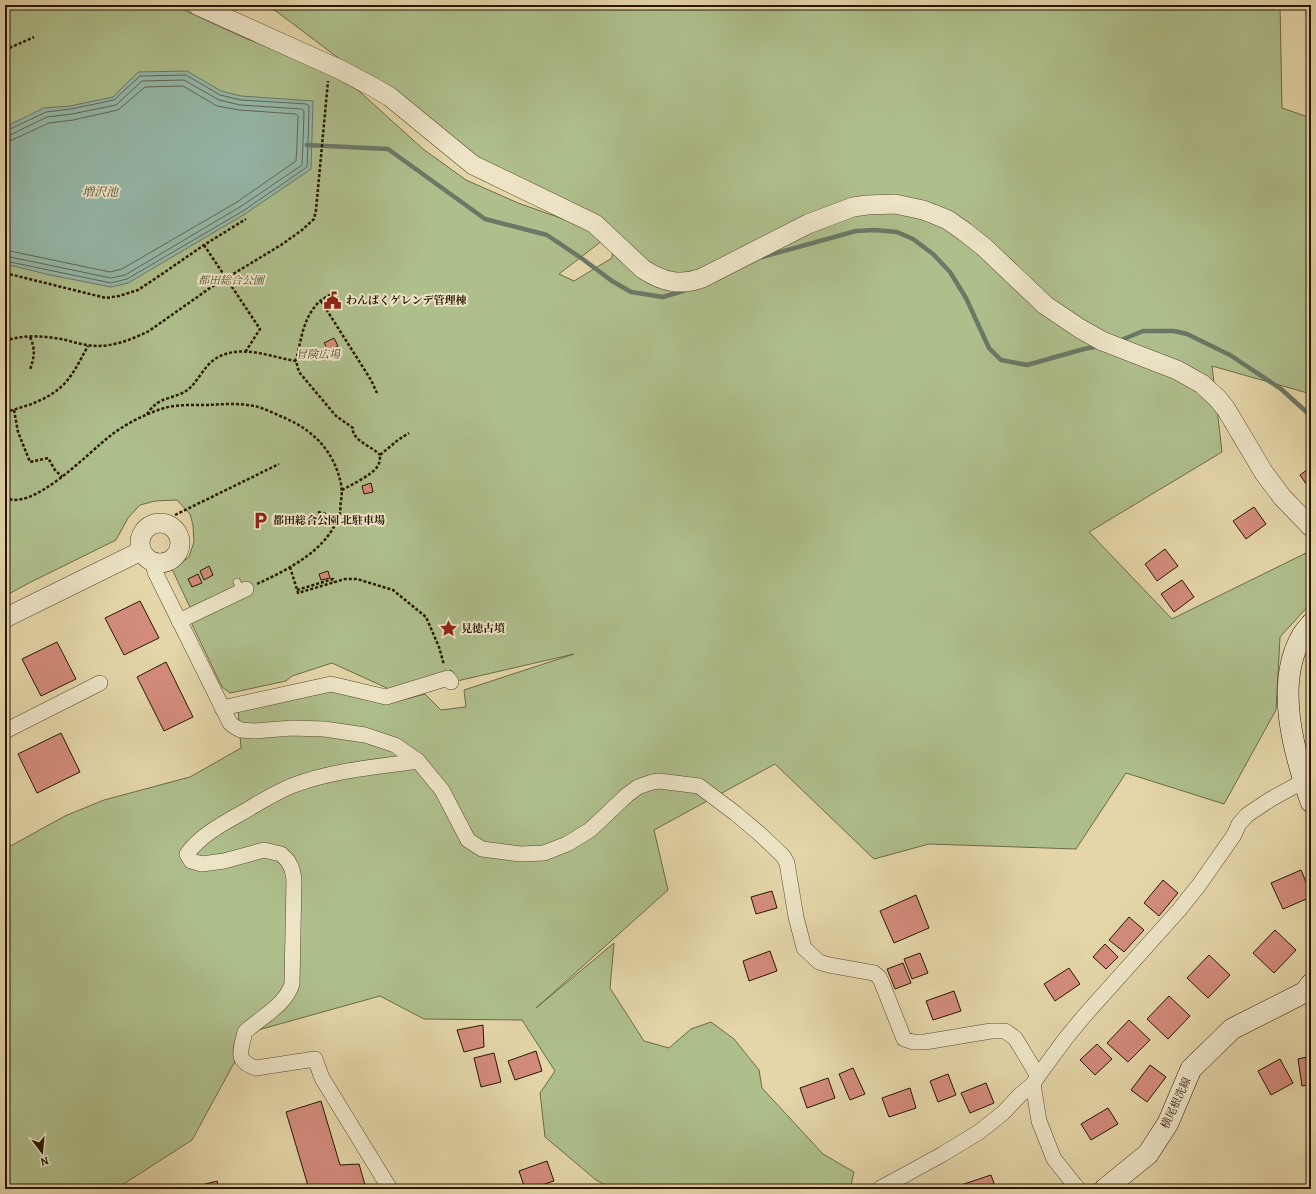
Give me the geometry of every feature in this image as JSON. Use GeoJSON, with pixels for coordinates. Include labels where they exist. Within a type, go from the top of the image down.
{"type":"FeatureCollection","features":[{"type":"Feature","properties":{"kind":"main road"},"geometry":{"type":"LineString","coordinates":[[1311,624],[1302,636],[1294,654],[1288,692],[1291,732],[1311,802]]}},
{"type":"Feature","properties":{"kind":"main road","name":"横尾根洗線"},"geometry":{"type":"LineString","coordinates":[[1105,1189],[1148,1154],[1168,1123],[1191,1069],[1232,1029],[1305,992],[1311,984]]}},
{"type":"Feature","properties":{"kind":"street"},"geometry":{"type":"LineString","coordinates":[[197,5],[341,70],[382,92],[473,165],[595,224],[643,269],[652,275],[667,280],[685,283],[702,278],[808,224],[853,207],[895,204],[923,210],[948,220],[973,238],[1031,293],[1058,315],[1102,342],[1177,370],[1202,384],[1218,398],[1226,409],[1264,473],[1282,497],[1311,527]]}},
{"type":"Feature","properties":{"kind":"street"},"geometry":{"type":"LineString","coordinates":[[5,618],[147,556],[230,723],[241,730],[254,731],[292,728],[324,729],[365,735],[395,745],[418,761],[442,790],[468,840],[482,849],[520,854],[544,853],[567,844],[590,830],[638,787],[659,781],[699,786],[740,817],[783,856],[787,863],[796,917],[804,948],[819,962],[874,973],[879,977],[904,1039],[913,1042],[925,1042],[991,1031],[1005,1031],[1015,1038],[1035,1080],[1039,1122],[1054,1159],[1078,1189]]}},
{"type":"Feature","properties":{"kind":"street"},"geometry":{"type":"LineString","coordinates":[[179,621],[242,588]]}},
{"type":"Feature","properties":{"kind":"street"},"geometry":{"type":"LineString","coordinates":[[222,708],[331,684],[386,697],[450,680]]}},
{"type":"Feature","properties":{"kind":"street"},"geometry":{"type":"LineString","coordinates":[[5,730],[100,683]]}},
{"type":"Feature","properties":{"kind":"street"},"geometry":{"type":"LineString","coordinates":[[390,1189],[322,1078],[315,1059],[256,1068],[247,1065],[242,1059],[241,1052],[245,1032],[283,1000],[289,992],[292,984],[294,879],[292,869],[288,861],[281,854],[264,850],[224,861],[202,864],[191,860],[187,854],[192,846],[223,824],[293,785],[328,774],[418,761]]}},
{"type":"Feature","properties":{"kind":"street"},"geometry":{"type":"LineString","coordinates":[[879,1189],[979,1132],[1003,1113],[1035,1080],[1085,1015],[1184,904],[1234,835],[1239,824],[1247,816],[1271,799],[1304,781]]}},
{"type":"Feature","properties":{"kind":"path"},"geometry":{"type":"LineString","coordinates":[[5,50],[34,37]]}},
{"type":"Feature","properties":{"kind":"path"},"geometry":{"type":"LineString","coordinates":[[5,333],[7,340],[30,337],[47,337],[88,346],[123,342],[149,331],[226,278],[281,245],[302,230],[314,219],[316,210],[327,92]]}},
{"type":"Feature","properties":{"kind":"path"},"geometry":{"type":"LineString","coordinates":[[5,273],[106,298],[119,296],[138,290],[246,218]]}},
{"type":"Feature","properties":{"kind":"path"},"geometry":{"type":"LineString","coordinates":[[204,245],[260,329],[246,351]]}},
{"type":"Feature","properties":{"kind":"path"},"geometry":{"type":"LineString","coordinates":[[333,293],[321,301],[309,314],[302,334],[296,361],[299,372],[336,416],[353,428],[352,432],[356,438],[380,455]]}},
{"type":"Feature","properties":{"kind":"path"},"geometry":{"type":"LineString","coordinates":[[321,301],[371,380],[377,393]]}},
{"type":"Feature","properties":{"kind":"path"},"geometry":{"type":"LineString","coordinates":[[30,337],[34,352],[34,362],[30,370]]}},
{"type":"Feature","properties":{"kind":"path"},"geometry":{"type":"LineString","coordinates":[[5,412],[50,396],[65,383],[72,374],[88,346]]}},
{"type":"Feature","properties":{"kind":"path"},"geometry":{"type":"LineString","coordinates":[[146,416],[155,404],[186,391],[215,360],[230,353],[246,351],[296,361]]}},
{"type":"Feature","properties":{"kind":"path"},"geometry":{"type":"LineString","coordinates":[[6,499],[28,498],[39,493],[62,477],[110,436],[129,424],[165,408],[232,404],[254,406],[293,422],[306,429],[318,439],[331,458],[339,475],[342,490],[339,518],[332,530],[316,549],[290,567],[242,588]]}},
{"type":"Feature","properties":{"kind":"path"},"geometry":{"type":"LineString","coordinates":[[14,410],[18,432],[30,462],[48,458],[55,470],[62,477]]}},
{"type":"Feature","properties":{"kind":"path"},"geometry":{"type":"LineString","coordinates":[[380,455],[409,433]]}},
{"type":"Feature","properties":{"kind":"path"},"geometry":{"type":"LineString","coordinates":[[342,490],[377,468],[380,462],[380,455]]}},
{"type":"Feature","properties":{"kind":"path"},"geometry":{"type":"LineString","coordinates":[[175,515],[280,464]]}},
{"type":"Feature","properties":{"kind":"path"},"geometry":{"type":"LineString","coordinates":[[318,512],[339,518]]}},
{"type":"Feature","properties":{"kind":"path"},"geometry":{"type":"LineString","coordinates":[[290,567],[298,593],[345,579],[357,579],[393,590],[426,616],[439,647],[450,680]]}},
{"type":"Feature","properties":{"kind":"green space"},"geometry":{"type":"Polygon","coordinates":[[[5,5],[173,5],[247,39],[307,61],[359,91],[423,149],[466,180],[518,203],[597,231],[473,165],[390,97],[276,11],[260,5],[1280,5],[1282,108],[1311,118],[1311,394],[1212,366],[1222,452],[1089,532],[1172,619],[1306,553],[1311,561],[1311,603],[1280,637],[1276,710],[1224,804],[1126,773],[1076,849],[929,844],[874,859],[775,764],[654,830],[668,890],[536,1008],[614,943],[610,988],[644,1041],[669,1048],[691,1029],[711,1022],[734,1039],[759,1070],[762,1088],[823,1154],[854,1172],[850,1189],[613,1189],[596,1180],[545,1137],[540,1093],[555,1071],[522,1020],[424,1019],[380,996],[251,1032],[192,1140],[116,1189],[5,1189],[5,849],[65,816],[104,800],[190,777],[241,748],[238,709],[330,690],[387,704],[425,694],[441,710],[466,707],[464,690],[574,654],[457,681],[451,670],[389,689],[332,663],[292,676],[286,681],[230,693],[222,687],[190,620],[195,618],[172,569],[189,557],[194,542],[193,525],[190,514],[177,500],[155,501],[140,505],[128,518],[116,540],[5,596],[5,5]],[[607,237],[559,274],[574,281],[612,258],[613,241],[607,237]]]}},
{"type":"Feature","properties":{"kind":"water","name":"増沢池"},"geometry":{"type":"Polygon","coordinates":[[[187,71],[221,91],[241,96],[313,101],[311,169],[245,214],[128,283],[111,287],[50,275],[5,264],[5,127],[44,108],[70,106],[113,97],[138,72],[187,71]]]}},
{"type":"Feature","properties":{"kind":"building","name":"わんぱくゲレンデ管理棟"},"geometry":{"type":"Polygon","coordinates":[[[335,295],[338,302],[332,306],[328,299],[335,295]]]}},
{"type":"Feature","properties":{"kind":"building"},"geometry":{"type":"Polygon","coordinates":[[[334,338],[338,346],[329,351],[324,343],[334,338]]]}},
{"type":"Feature","properties":{"kind":"building"},"geometry":{"type":"Polygon","coordinates":[[[1311,467],[1311,491],[1300,475],[1311,467]]]}},
{"type":"Feature","properties":{"kind":"building"},"geometry":{"type":"Polygon","coordinates":[[[371,483],[373,492],[364,494],[362,486],[371,483]]]}},
{"type":"Feature","properties":{"kind":"building"},"geometry":{"type":"Polygon","coordinates":[[[1254,507],[1266,524],[1246,539],[1233,521],[1254,507]]]}},
{"type":"Feature","properties":{"kind":"building"},"geometry":{"type":"Polygon","coordinates":[[[1165,549],[1178,566],[1157,581],[1145,564],[1165,549]]]}},
{"type":"Feature","properties":{"kind":"building"},"geometry":{"type":"Polygon","coordinates":[[[209,566],[213,575],[204,580],[200,571],[209,566]]]}},
{"type":"Feature","properties":{"kind":"building"},"geometry":{"type":"Polygon","coordinates":[[[328,571],[330,578],[321,580],[319,574],[328,571]]]}},
{"type":"Feature","properties":{"kind":"building"},"geometry":{"type":"Polygon","coordinates":[[[198,574],[202,583],[192,587],[188,579],[198,574]]]}},
{"type":"Feature","properties":{"kind":"building"},"geometry":{"type":"Polygon","coordinates":[[[1182,580],[1194,597],[1174,612],[1161,594],[1182,580]]]}},
{"type":"Feature","properties":{"kind":"building"},"geometry":{"type":"Polygon","coordinates":[[[140,601],[159,638],[124,655],[105,618],[140,601]]]}},
{"type":"Feature","properties":{"kind":"building"},"geometry":{"type":"Polygon","coordinates":[[[57,642],[76,679],[41,696],[22,659],[57,642]]]}},
{"type":"Feature","properties":{"kind":"building"},"geometry":{"type":"Polygon","coordinates":[[[166,662],[193,717],[164,731],[137,677],[166,662]]]}},
{"type":"Feature","properties":{"kind":"building"},"geometry":{"type":"Polygon","coordinates":[[[61,733],[80,772],[37,793],[18,754],[61,733]]]}},
{"type":"Feature","properties":{"kind":"building"},"geometry":{"type":"Polygon","coordinates":[[[1301,870],[1311,897],[1283,909],[1271,883],[1301,870]]]}},
{"type":"Feature","properties":{"kind":"building"},"geometry":{"type":"Polygon","coordinates":[[[1163,880],[1178,893],[1159,916],[1144,903],[1163,880]]]}},
{"type":"Feature","properties":{"kind":"building"},"geometry":{"type":"Polygon","coordinates":[[[772,891],[777,908],[756,914],[751,897],[772,891]]]}},
{"type":"Feature","properties":{"kind":"building"},"geometry":{"type":"Polygon","coordinates":[[[916,895],[929,928],[894,943],[880,911],[916,895]]]}},
{"type":"Feature","properties":{"kind":"building"},"geometry":{"type":"Polygon","coordinates":[[[1129,917],[1144,930],[1124,952],[1109,940],[1129,917]]]}},
{"type":"Feature","properties":{"kind":"building"},"geometry":{"type":"Polygon","coordinates":[[[1275,930],[1296,950],[1274,973],[1253,953],[1275,930]]]}},
{"type":"Feature","properties":{"kind":"building"},"geometry":{"type":"Polygon","coordinates":[[[1105,944],[1118,957],[1106,969],[1093,957],[1105,944]]]}},
{"type":"Feature","properties":{"kind":"building"},"geometry":{"type":"Polygon","coordinates":[[[770,951],[777,971],[749,981],[743,961],[770,951]]]}},
{"type":"Feature","properties":{"kind":"building"},"geometry":{"type":"Polygon","coordinates":[[[920,953],[928,973],[912,979],[904,959],[920,953]]]}},
{"type":"Feature","properties":{"kind":"building"},"geometry":{"type":"Polygon","coordinates":[[[1209,955],[1230,975],[1208,998],[1187,978],[1209,955]]]}},
{"type":"Feature","properties":{"kind":"building"},"geometry":{"type":"Polygon","coordinates":[[[903,963],[911,983],[895,989],[887,969],[903,963]]]}},
{"type":"Feature","properties":{"kind":"building"},"geometry":{"type":"Polygon","coordinates":[[[1069,968],[1080,984],[1055,1001],[1044,984],[1069,968]]]}},
{"type":"Feature","properties":{"kind":"building"},"geometry":{"type":"Polygon","coordinates":[[[954,991],[961,1011],[933,1020],[926,1001],[954,991]]]}},
{"type":"Feature","properties":{"kind":"building"},"geometry":{"type":"Polygon","coordinates":[[[1169,996],[1190,1016],[1168,1039],[1147,1019],[1169,996]]]}},
{"type":"Feature","properties":{"kind":"building"},"geometry":{"type":"Polygon","coordinates":[[[1129,1020],[1150,1040],[1128,1062],[1107,1043],[1129,1020]]]}},
{"type":"Feature","properties":{"kind":"building"},"geometry":{"type":"Polygon","coordinates":[[[483,1025],[484,1047],[464,1052],[457,1030],[483,1025]]]}},
{"type":"Feature","properties":{"kind":"building"},"geometry":{"type":"Polygon","coordinates":[[[1097,1044],[1112,1059],[1095,1075],[1080,1060],[1097,1044]]]}},
{"type":"Feature","properties":{"kind":"building"},"geometry":{"type":"Polygon","coordinates":[[[536,1051],[542,1071],[515,1080],[508,1061],[536,1051]]]}},
{"type":"Feature","properties":{"kind":"building"},"geometry":{"type":"Polygon","coordinates":[[[494,1053],[501,1082],[481,1087],[474,1058],[494,1053]]]}},
{"type":"Feature","properties":{"kind":"building"},"geometry":{"type":"Polygon","coordinates":[[[1311,1056],[1311,1084],[1302,1086],[1298,1059],[1311,1056]]]}},
{"type":"Feature","properties":{"kind":"building"},"geometry":{"type":"Polygon","coordinates":[[[1280,1059],[1293,1083],[1271,1095],[1258,1071],[1280,1059]]]}},
{"type":"Feature","properties":{"kind":"building"},"geometry":{"type":"Polygon","coordinates":[[[1150,1065],[1166,1077],[1147,1102],[1131,1090],[1150,1065]]]}},
{"type":"Feature","properties":{"kind":"building"},"geometry":{"type":"Polygon","coordinates":[[[853,1068],[865,1094],[850,1100],[839,1074],[853,1068]]]}},
{"type":"Feature","properties":{"kind":"building"},"geometry":{"type":"Polygon","coordinates":[[[948,1074],[956,1095],[938,1102],[930,1081],[948,1074]]]}},
{"type":"Feature","properties":{"kind":"building"},"geometry":{"type":"Polygon","coordinates":[[[828,1078],[835,1098],[807,1108],[800,1088],[828,1078]]]}},
{"type":"Feature","properties":{"kind":"building"},"geometry":{"type":"Polygon","coordinates":[[[986,1083],[994,1103],[970,1113],[961,1093],[986,1083]]]}},
{"type":"Feature","properties":{"kind":"building"},"geometry":{"type":"Polygon","coordinates":[[[910,1088],[916,1108],[889,1117],[882,1098],[910,1088]]]}},
{"type":"Feature","properties":{"kind":"building"},"geometry":{"type":"Polygon","coordinates":[[[321,1101],[340,1165],[359,1164],[366,1188],[309,1189],[286,1112],[321,1101]]]}},
{"type":"Feature","properties":{"kind":"building"},"geometry":{"type":"Polygon","coordinates":[[[1108,1108],[1118,1124],[1091,1140],[1081,1124],[1108,1108]]]}},
{"type":"Feature","properties":{"kind":"building"},"geometry":{"type":"Polygon","coordinates":[[[547,1161],[554,1181],[530,1189],[525,1189],[519,1171],[547,1161]]]}},
{"type":"Feature","properties":{"kind":"building"},"geometry":{"type":"Polygon","coordinates":[[[991,1175],[996,1189],[962,1189],[961,1185],[991,1175]]]}},
{"type":"Feature","properties":{"kind":"building"},"geometry":{"type":"Polygon","coordinates":[[[217,1181],[219,1189],[194,1189],[194,1187],[217,1181]]]}},
{"type":"Feature","properties":{"kind":"waterway"},"geometry":{"type":"LineString","coordinates":[[307,145],[388,149],[485,219],[547,235],[612,281],[631,292],[663,297],[686,290]]}},
{"type":"Feature","properties":{"kind":"waterway"},"geometry":{"type":"LineString","coordinates":[[762,257],[856,231],[875,230],[897,232],[913,239],[933,254],[950,272],[966,298],[989,348],[1001,360],[1027,365],[1099,346]]}},
{"type":"Feature","properties":{"kind":"waterway"},"geometry":{"type":"LineString","coordinates":[[1119,341],[1143,331],[1174,331],[1187,334],[1230,355],[1281,389],[1311,416]]}},
{"type":"Feature","properties":{"kind":"place","name":"わんぱくゲレンデ管理棟"},"geometry":{"type":"Point","coordinates":[333,300]}},
{"type":"Feature","properties":{"kind":"place","name":"都田総合公園 北駐車場"},"geometry":{"type":"Point","coordinates":[260,520]}},
{"type":"Feature","properties":{"kind":"place","name":"見徳古墳"},"geometry":{"type":"Point","coordinates":[448,628]}},
{"type":"Feature","properties":{"kind":"park label","name":"都田総合公園"},"geometry":{"type":"Point","coordinates":[231,280]}},
{"type":"Feature","properties":{"kind":"park label","name":"冒険広場"},"geometry":{"type":"Point","coordinates":[318,354]}}]}
